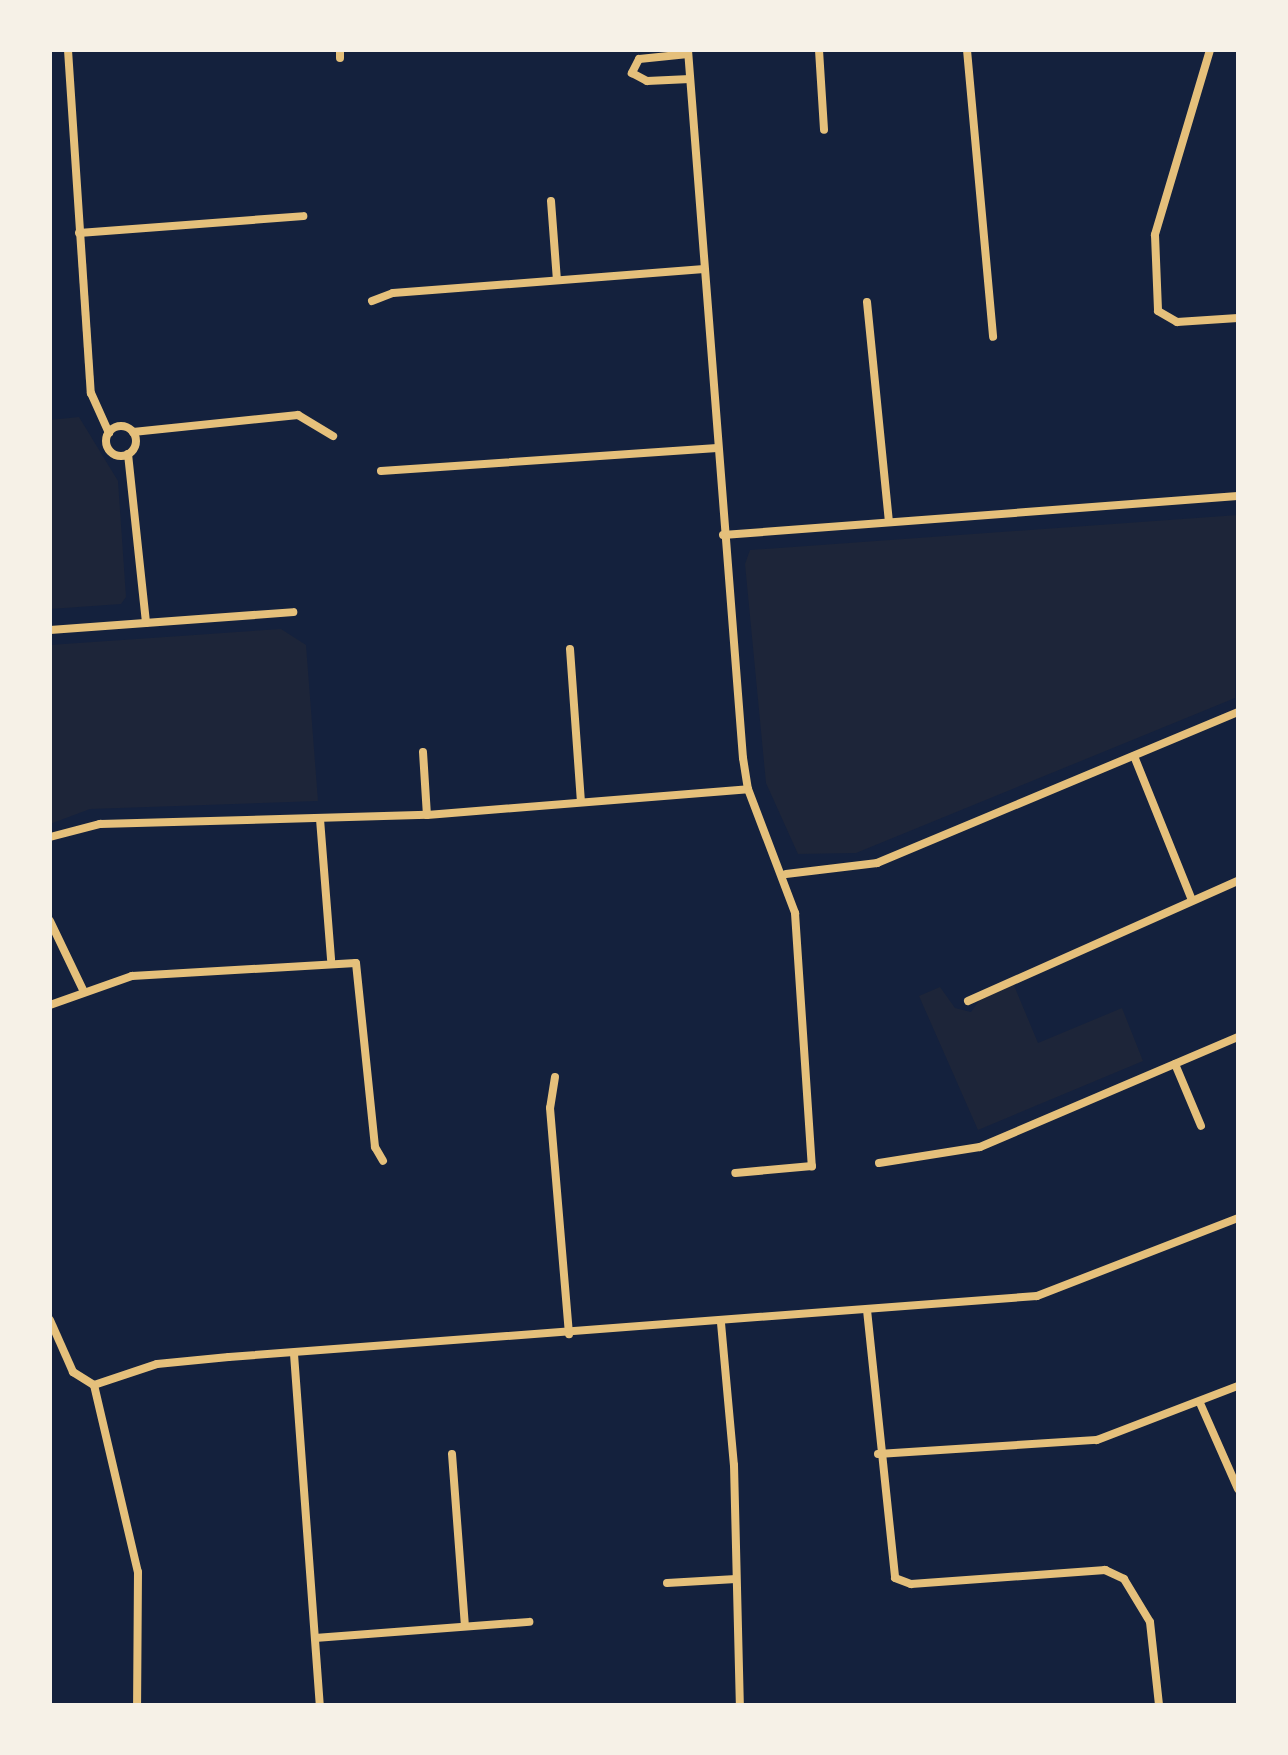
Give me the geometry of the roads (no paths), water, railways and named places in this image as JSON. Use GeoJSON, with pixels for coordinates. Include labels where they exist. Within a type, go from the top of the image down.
{"type":"FeatureCollection","features":[{"type":"Feature","properties":{"kind":"street"},"geometry":{"type":"LineString","coordinates":[[68,50],[92,408],[109,433],[109,449],[128,454]]}},
{"type":"Feature","properties":{"kind":"street"},"geometry":{"type":"LineString","coordinates":[[819,50],[824,130]]}},
{"type":"Feature","properties":{"kind":"street"},"geometry":{"type":"LineString","coordinates":[[967,50],[993,337]]}},
{"type":"Feature","properties":{"kind":"street"},"geometry":{"type":"LineString","coordinates":[[1210,50],[1155,235],[1158,311],[1177,322],[1238,318]]}},
{"type":"Feature","properties":{"kind":"street"},"geometry":{"type":"LineString","coordinates":[[690,79],[647,81],[632,73],[639,59],[688,52],[690,79],[704,269],[717,448],[723,535],[748,789],[786,874],[795,913],[812,1166],[735,1173]]}},
{"type":"Feature","properties":{"kind":"street"},"geometry":{"type":"LineString","coordinates":[[551,201],[557,280]]}},
{"type":"Feature","properties":{"kind":"street"},"geometry":{"type":"LineString","coordinates":[[79,233],[303,216]]}},
{"type":"Feature","properties":{"kind":"street"},"geometry":{"type":"LineString","coordinates":[[372,301],[557,280],[704,269]]}},
{"type":"Feature","properties":{"kind":"street"},"geometry":{"type":"LineString","coordinates":[[867,302],[889,522]]}},
{"type":"Feature","properties":{"kind":"street"},"geometry":{"type":"LineString","coordinates":[[109,433],[121,426],[133,432],[298,415],[333,436]]}},
{"type":"Feature","properties":{"kind":"street"},"geometry":{"type":"LineString","coordinates":[[133,432],[128,454],[146,623]]}},
{"type":"Feature","properties":{"kind":"street"},"geometry":{"type":"LineString","coordinates":[[381,471],[717,448]]}},
{"type":"Feature","properties":{"kind":"street"},"geometry":{"type":"LineString","coordinates":[[723,535],[1238,496]]}},
{"type":"Feature","properties":{"kind":"street"},"geometry":{"type":"LineString","coordinates":[[50,630],[293,612]]}},
{"type":"Feature","properties":{"kind":"street"},"geometry":{"type":"LineString","coordinates":[[570,649],[581,802]]}},
{"type":"Feature","properties":{"kind":"street"},"geometry":{"type":"LineString","coordinates":[[786,874],[877,863],[1238,712]]}},
{"type":"Feature","properties":{"kind":"street"},"geometry":{"type":"LineString","coordinates":[[423,752],[427,815]]}},
{"type":"Feature","properties":{"kind":"street"},"geometry":{"type":"LineString","coordinates":[[1134,756],[1192,900]]}},
{"type":"Feature","properties":{"kind":"street"},"geometry":{"type":"LineString","coordinates":[[50,837],[100,824],[427,815],[748,789]]}},
{"type":"Feature","properties":{"kind":"street"},"geometry":{"type":"LineString","coordinates":[[320,819],[331,960]]}},
{"type":"Feature","properties":{"kind":"street"},"geometry":{"type":"LineString","coordinates":[[968,1001],[1238,881]]}},
{"type":"Feature","properties":{"kind":"street"},"geometry":{"type":"LineString","coordinates":[[50,921],[83,990]]}},
{"type":"Feature","properties":{"kind":"street"},"geometry":{"type":"LineString","coordinates":[[50,1005],[83,990],[132,976],[331,960],[356,963],[375,1147],[383,1161]]}},
{"type":"Feature","properties":{"kind":"street"},"geometry":{"type":"LineString","coordinates":[[879,1163],[980,1147],[1238,1037]]}},
{"type":"Feature","properties":{"kind":"street"},"geometry":{"type":"LineString","coordinates":[[1175,1064],[1201,1126]]}},
{"type":"Feature","properties":{"kind":"street"},"geometry":{"type":"LineString","coordinates":[[555,1077],[550,1108],[569,1334]]}},
{"type":"Feature","properties":{"kind":"street"},"geometry":{"type":"LineString","coordinates":[[94,1385],[157,1364],[721,1323],[1037,1296],[1238,1218]]}},
{"type":"Feature","properties":{"kind":"street"},"geometry":{"type":"LineString","coordinates":[[867,1310],[888,1563],[902,1583],[1105,1570],[1136,1594],[1156,1645],[1159,1705]]}},
{"type":"Feature","properties":{"kind":"street"},"geometry":{"type":"LineString","coordinates":[[50,1320],[73,1372],[94,1385],[138,1572],[137,1705]]}},
{"type":"Feature","properties":{"kind":"street"},"geometry":{"type":"LineString","coordinates":[[721,1323],[740,1705]]}},
{"type":"Feature","properties":{"kind":"street"},"geometry":{"type":"LineString","coordinates":[[294,1354],[320,1705]]}},
{"type":"Feature","properties":{"kind":"street"},"geometry":{"type":"LineString","coordinates":[[878,1454],[1097,1440],[1238,1386]]}},
{"type":"Feature","properties":{"kind":"street"},"geometry":{"type":"LineString","coordinates":[[1200,1403],[1238,1489]]}},
{"type":"Feature","properties":{"kind":"street"},"geometry":{"type":"LineString","coordinates":[[452,1454],[465,1626]]}},
{"type":"Feature","properties":{"kind":"street"},"geometry":{"type":"LineString","coordinates":[[667,1583],[736,1579]]}},
{"type":"Feature","properties":{"kind":"street"},"geometry":{"type":"LineString","coordinates":[[315,1638],[529,1622]]}}]}
